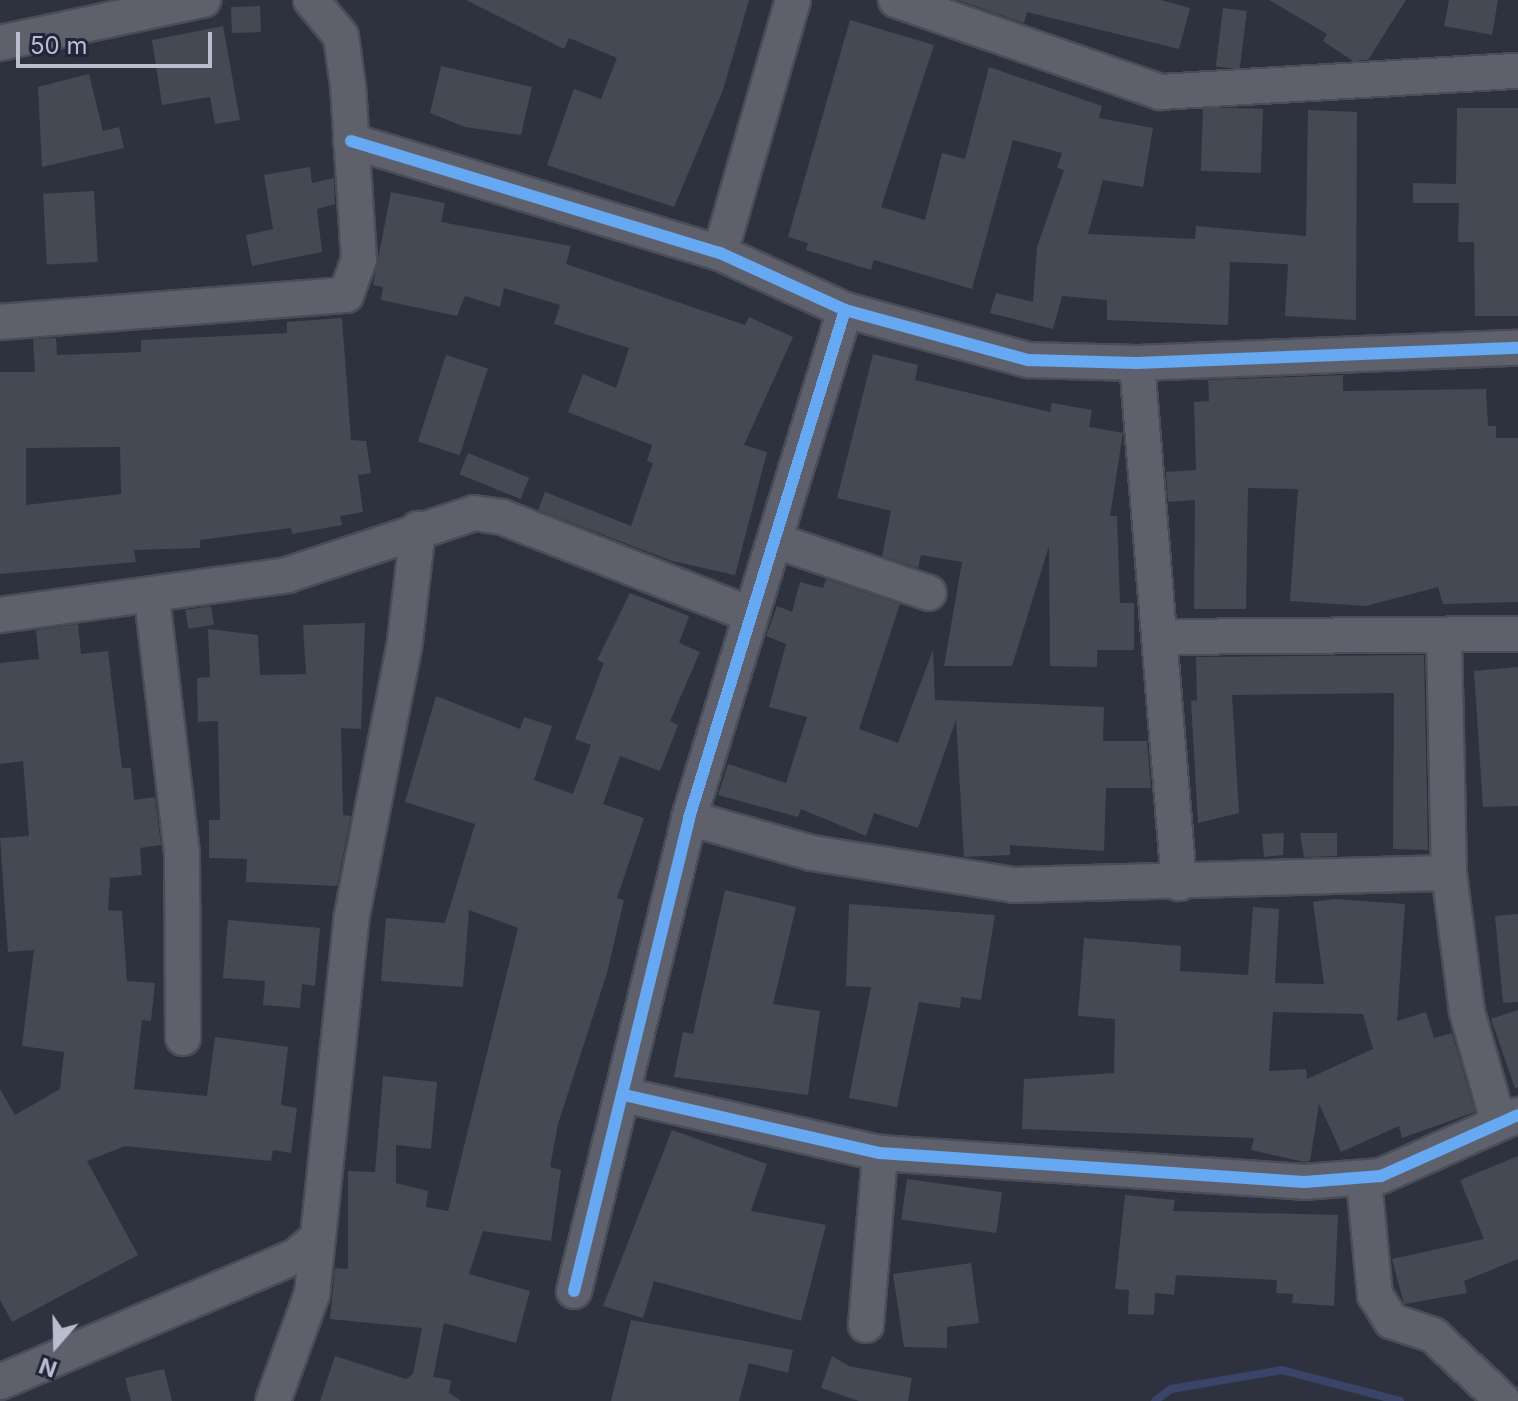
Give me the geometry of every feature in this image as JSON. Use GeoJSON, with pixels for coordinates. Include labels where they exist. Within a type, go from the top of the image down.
{"type":"FeatureCollection","features":[{"type":"Feature","properties":{"kind":"street"},"geometry":{"type":"LineString","coordinates":[[0,43],[203,0]]}},
{"type":"Feature","properties":{"kind":"street"},"geometry":{"type":"LineString","coordinates":[[0,322],[346,295],[359,260],[341,36],[311,0]]}},
{"type":"Feature","properties":{"kind":"street"},"geometry":{"type":"LineString","coordinates":[[720,253],[793,0]]}},
{"type":"Feature","properties":{"kind":"street"},"geometry":{"type":"LineString","coordinates":[[896,0],[1160,92],[1518,71]]}},
{"type":"Feature","properties":{"kind":"street"},"geometry":{"type":"LineString","coordinates":[[351,141],[720,253],[845,310],[1028,360],[1137,363],[1518,348]]}},
{"type":"Feature","properties":{"kind":"street"},"geometry":{"type":"LineString","coordinates":[[574,1291],[689,818],[750,614],[779,542],[845,310]]}},
{"type":"Feature","properties":{"kind":"street"},"geometry":{"type":"LineString","coordinates":[[1137,363],[1162,637],[1179,883]]}},
{"type":"Feature","properties":{"kind":"street"},"geometry":{"type":"LineString","coordinates":[[0,615],[152,598],[335,563],[448,516],[502,517],[750,614]]}},
{"type":"Feature","properties":{"kind":"street"},"geometry":{"type":"LineString","coordinates":[[273,1401],[305,1325],[313,1242],[323,1214],[351,920],[405,641],[418,529]]}},
{"type":"Feature","properties":{"kind":"street"},"geometry":{"type":"LineString","coordinates":[[779,542],[929,593]]}},
{"type":"Feature","properties":{"kind":"street"},"geometry":{"type":"LineString","coordinates":[[152,598],[182,854],[183,1038]]}},
{"type":"Feature","properties":{"kind":"street"},"geometry":{"type":"LineString","coordinates":[[1162,637],[1518,634]]}},
{"type":"Feature","properties":{"kind":"street"},"geometry":{"type":"LineString","coordinates":[[624,1095],[880,1153],[1364,1181],[1484,1135],[1508,1118],[1467,1012],[1449,873],[1444,635]]}},
{"type":"Feature","properties":{"kind":"street"},"geometry":{"type":"LineString","coordinates":[[689,818],[812,853],[972,882],[1179,883],[1449,873]]}},
{"type":"Feature","properties":{"kind":"street"},"geometry":{"type":"LineString","coordinates":[[866,1325],[880,1153]]}},
{"type":"Feature","properties":{"kind":"street"},"geometry":{"type":"LineString","coordinates":[[1364,1181],[1375,1295],[1391,1321],[1433,1335],[1503,1401]]}},
{"type":"Feature","properties":{"kind":"street"},"geometry":{"type":"LineString","coordinates":[[0,1382],[295,1257],[313,1242]]}},
{"type":"Feature","properties":{"kind":"building"},"geometry":{"type":"Polygon","coordinates":[[[466,0],[749,0],[723,90],[674,207],[547,165],[574,89],[601,99],[617,58],[569,38],[564,49],[466,0]]]}},
{"type":"Feature","properties":{"kind":"building"},"geometry":{"type":"Polygon","coordinates":[[[957,0],[1161,0],[1190,8],[1179,49],[1027,12],[1024,23],[957,0]]]}},
{"type":"Feature","properties":{"kind":"building"},"geometry":{"type":"Polygon","coordinates":[[[1269,0],[1406,0],[1368,60],[1353,61],[1323,41],[1327,34],[1269,0]]]}},
{"type":"Feature","properties":{"kind":"building"},"geometry":{"type":"Polygon","coordinates":[[[1449,0],[1498,0],[1492,35],[1444,26],[1449,0]]]}},
{"type":"Feature","properties":{"kind":"building"},"geometry":{"type":"Polygon","coordinates":[[[260,6],[261,32],[232,33],[231,7],[260,6]]]}},
{"type":"Feature","properties":{"kind":"building"},"geometry":{"type":"Polygon","coordinates":[[[1223,8],[1247,11],[1240,69],[1216,67],[1223,8]]]}},
{"type":"Feature","properties":{"kind":"building"},"geometry":{"type":"Polygon","coordinates":[[[850,20],[934,45],[881,207],[925,220],[942,153],[965,159],[989,67],[1102,106],[1099,118],[1153,128],[1143,187],[1103,180],[1088,234],[1195,239],[1196,226],[1306,236],[1308,110],[1357,112],[1356,320],[1285,316],[1288,264],[1230,262],[1228,325],[1107,320],[1107,300],[1062,296],[1053,329],[990,313],[996,293],[1033,302],[1037,247],[1064,170],[1057,168],[1062,153],[1013,140],[972,289],[874,260],[871,270],[806,250],[808,243],[788,237],[850,20]]]}},
{"type":"Feature","properties":{"kind":"building"},"geometry":{"type":"Polygon","coordinates":[[[223,26],[240,120],[215,124],[210,97],[162,105],[152,40],[223,26]]]}},
{"type":"Feature","properties":{"kind":"building"},"geometry":{"type":"Polygon","coordinates":[[[441,66],[532,87],[521,135],[465,127],[430,113],[441,66]]]}},
{"type":"Feature","properties":{"kind":"building"},"geometry":{"type":"Polygon","coordinates":[[[89,74],[103,131],[119,127],[124,148],[42,167],[38,87],[89,74]]]}},
{"type":"Feature","properties":{"kind":"building"},"geometry":{"type":"Polygon","coordinates":[[[1203,107],[1263,109],[1261,173],[1201,171],[1203,107]]]}},
{"type":"Feature","properties":{"kind":"building"},"geometry":{"type":"Polygon","coordinates":[[[1457,108],[1518,108],[1518,316],[1475,316],[1474,242],[1458,242],[1459,203],[1413,203],[1413,183],[1456,184],[1457,108]]]}},
{"type":"Feature","properties":{"kind":"building"},"geometry":{"type":"Polygon","coordinates":[[[310,167],[312,183],[334,178],[335,204],[317,209],[322,252],[252,266],[246,235],[273,229],[264,175],[310,167]]]}},
{"type":"Feature","properties":{"kind":"building"},"geometry":{"type":"Polygon","coordinates":[[[94,191],[98,262],[47,265],[43,194],[94,191]]]}},
{"type":"Feature","properties":{"kind":"building"},"geometry":{"type":"Polygon","coordinates":[[[391,192],[445,203],[441,222],[571,246],[566,264],[745,325],[749,317],[793,337],[744,445],[767,452],[735,575],[672,561],[538,510],[545,492],[631,526],[653,463],[647,461],[652,445],[568,412],[583,374],[616,388],[629,348],[554,324],[560,305],[504,288],[500,307],[465,296],[457,316],[381,300],[383,287],[373,285],[391,192]]]}},
{"type":"Feature","properties":{"kind":"building"},"geometry":{"type":"Polygon","coordinates":[[[342,318],[351,440],[366,441],[371,473],[358,475],[363,512],[340,516],[342,525],[292,534],[291,528],[200,540],[200,548],[134,550],[136,562],[0,574],[0,372],[35,372],[33,339],[56,338],[57,355],[141,352],[141,340],[287,333],[287,322],[342,318]],[[120,447],[26,448],[26,505],[121,494],[120,447]]]}},
{"type":"Feature","properties":{"kind":"building"},"geometry":{"type":"Polygon","coordinates":[[[873,354],[918,365],[915,380],[1050,412],[1052,403],[1092,410],[1089,427],[1123,433],[1110,516],[1117,516],[1120,603],[1134,603],[1134,650],[1097,650],[1097,667],[1050,666],[1049,546],[1012,666],[944,666],[962,562],[921,555],[918,568],[882,556],[891,511],[837,498],[873,354]]]}},
{"type":"Feature","properties":{"kind":"building"},"geometry":{"type":"Polygon","coordinates":[[[446,355],[488,369],[460,455],[418,442],[446,355]]]}},
{"type":"Feature","properties":{"kind":"building"},"geometry":{"type":"Polygon","coordinates":[[[1343,375],[1343,391],[1486,389],[1488,426],[1496,426],[1496,438],[1518,438],[1518,602],[1443,604],[1438,587],[1366,606],[1290,601],[1298,489],[1248,488],[1246,609],[1194,609],[1195,500],[1168,502],[1166,472],[1196,470],[1194,402],[1209,401],[1208,380],[1343,375]]]}},
{"type":"Feature","properties":{"kind":"building"},"geometry":{"type":"Polygon","coordinates":[[[468,453],[529,478],[521,499],[459,474],[468,453]]]}},
{"type":"Feature","properties":{"kind":"building"},"geometry":{"type":"Polygon","coordinates":[[[826,579],[900,604],[859,729],[898,743],[933,650],[935,700],[1104,707],[1103,741],[1147,741],[1151,788],[1106,788],[1104,851],[1010,845],[1010,855],[964,857],[956,720],[918,828],[874,813],[866,836],[801,809],[798,817],[718,795],[728,764],[786,783],[807,717],[769,707],[786,644],[766,636],[777,606],[792,612],[800,582],[823,588],[826,579]]]}},
{"type":"Feature","properties":{"kind":"building"},"geometry":{"type":"Polygon","coordinates":[[[630,593],[689,616],[679,643],[700,652],[670,721],[678,725],[660,771],[620,756],[603,804],[644,818],[617,898],[624,900],[607,973],[558,1124],[550,1167],[561,1170],[551,1241],[483,1231],[469,1274],[530,1291],[516,1343],[444,1323],[433,1377],[451,1380],[449,1393],[461,1401],[320,1401],[335,1356],[406,1379],[413,1374],[422,1328],[330,1319],[335,1268],[348,1269],[348,1171],[375,1172],[383,1076],[437,1082],[431,1149],[396,1145],[396,1183],[428,1191],[426,1207],[448,1211],[518,928],[469,910],[463,987],[381,981],[386,918],[445,923],[475,824],[405,802],[436,696],[520,729],[524,717],[552,726],[534,780],[573,794],[591,745],[575,739],[604,663],[597,660],[630,593]]]}},
{"type":"Feature","properties":{"kind":"building"},"geometry":{"type":"Polygon","coordinates":[[[211,606],[214,625],[188,629],[185,610],[211,606]]]}},
{"type":"Feature","properties":{"kind":"building"},"geometry":{"type":"Polygon","coordinates":[[[365,623],[361,729],[341,728],[343,815],[351,816],[337,886],[246,882],[247,859],[209,858],[209,820],[220,820],[218,721],[198,722],[197,678],[210,677],[208,629],[258,635],[260,675],[306,674],[303,625],[365,623]]]}},
{"type":"Feature","properties":{"kind":"building"},"geometry":{"type":"Polygon","coordinates":[[[78,624],[81,654],[108,651],[122,768],[131,768],[134,800],[155,797],[161,845],[140,848],[142,875],[110,878],[108,910],[122,911],[127,981],[155,983],[151,1021],[142,1020],[134,1089],[207,1096],[215,1037],[288,1047],[281,1105],[297,1108],[291,1153],[273,1150],[271,1161],[125,1146],[87,1161],[138,1255],[12,1322],[0,1300],[0,1089],[15,1115],[60,1089],[64,1052],[22,1046],[34,950],[8,952],[0,838],[29,836],[23,761],[0,764],[0,663],[39,659],[36,630],[78,624]]]}},
{"type":"Feature","properties":{"kind":"building"},"geometry":{"type":"Polygon","coordinates":[[[1424,655],[1428,850],[1393,849],[1394,693],[1232,695],[1239,813],[1198,823],[1191,701],[1197,700],[1196,657],[1424,655]]]}},
{"type":"Feature","properties":{"kind":"building"},"geometry":{"type":"Polygon","coordinates":[[[1518,667],[1518,806],[1483,807],[1474,671],[1518,667]]]}},
{"type":"Feature","properties":{"kind":"building"},"geometry":{"type":"Polygon","coordinates":[[[1284,833],[1283,855],[1264,857],[1262,834],[1284,833]]]}},
{"type":"Feature","properties":{"kind":"building"},"geometry":{"type":"Polygon","coordinates":[[[1300,833],[1337,833],[1337,856],[1304,857],[1300,833]]]}},
{"type":"Feature","properties":{"kind":"building"},"geometry":{"type":"Polygon","coordinates":[[[725,890],[796,907],[773,1004],[820,1011],[808,1095],[674,1077],[683,1032],[693,1034],[725,890]]]}},
{"type":"Feature","properties":{"kind":"building"},"geometry":{"type":"Polygon","coordinates":[[[1334,899],[1405,904],[1397,1021],[1426,1012],[1434,1038],[1452,1033],[1475,1112],[1402,1138],[1399,1126],[1341,1152],[1319,1104],[1310,1161],[1304,1162],[1251,1150],[1254,1138],[1022,1129],[1024,1079],[1114,1073],[1115,1019],[1078,1016],[1084,938],[1181,946],[1180,971],[1248,975],[1253,907],[1279,909],[1275,983],[1324,984],[1313,902],[1334,899]],[[1273,1012],[1269,1071],[1306,1069],[1307,1079],[1373,1049],[1363,1014],[1273,1012]]]}},
{"type":"Feature","properties":{"kind":"building"},"geometry":{"type":"Polygon","coordinates":[[[849,904],[995,915],[981,1000],[961,997],[960,1008],[919,1002],[897,1107],[849,1098],[871,987],[846,986],[849,904]]]}},
{"type":"Feature","properties":{"kind":"building"},"geometry":{"type":"Polygon","coordinates":[[[1518,914],[1518,1002],[1503,1003],[1495,916],[1518,914]]]}},
{"type":"Feature","properties":{"kind":"building"},"geometry":{"type":"Polygon","coordinates":[[[228,920],[320,928],[315,986],[302,984],[300,1008],[263,1005],[265,981],[223,978],[228,920]]]}},
{"type":"Feature","properties":{"kind":"building"},"geometry":{"type":"Polygon","coordinates":[[[1518,1010],[1518,1087],[1515,1088],[1491,1019],[1518,1010]]]}},
{"type":"Feature","properties":{"kind":"building"},"geometry":{"type":"Polygon","coordinates":[[[672,1130],[767,1164],[751,1211],[826,1225],[801,1321],[654,1281],[643,1318],[603,1306],[672,1130]]]}},
{"type":"Feature","properties":{"kind":"building"},"geometry":{"type":"Polygon","coordinates":[[[1518,1156],[1518,1259],[1464,1281],[1467,1293],[1404,1304],[1392,1259],[1484,1239],[1460,1180],[1518,1156]]]}},
{"type":"Feature","properties":{"kind":"building"},"geometry":{"type":"Polygon","coordinates":[[[907,1179],[1002,1192],[996,1233],[901,1220],[907,1179]]]}},
{"type":"Feature","properties":{"kind":"building"},"geometry":{"type":"Polygon","coordinates":[[[1125,1195],[1175,1200],[1173,1211],[1338,1215],[1334,1306],[1292,1303],[1293,1294],[1276,1293],[1277,1280],[1176,1275],[1174,1295],[1155,1293],[1154,1315],[1128,1314],[1129,1290],[1115,1289],[1125,1195]]]}},
{"type":"Feature","properties":{"kind":"building"},"geometry":{"type":"Polygon","coordinates":[[[971,1263],[979,1323],[947,1327],[947,1348],[904,1347],[893,1274],[971,1263]]]}},
{"type":"Feature","properties":{"kind":"building"},"geometry":{"type":"Polygon","coordinates":[[[631,1320],[793,1350],[788,1373],[749,1363],[739,1401],[611,1401],[631,1320]]]}},
{"type":"Feature","properties":{"kind":"building"},"geometry":{"type":"Polygon","coordinates":[[[832,1356],[849,1366],[912,1378],[908,1401],[859,1401],[821,1388],[832,1356]]]}},
{"type":"Feature","properties":{"kind":"building"},"geometry":{"type":"Polygon","coordinates":[[[164,1369],[172,1401],[131,1401],[125,1378],[164,1369]]]}},
{"type":"Feature","properties":{"kind":"waterway"},"geometry":{"type":"LineString","coordinates":[[1155,1401],[1171,1389],[1282,1370],[1400,1401]]}},
{"type":"Feature","properties":{"kind":"cycle path"},"geometry":{"type":"LineString","coordinates":[[351,141],[720,253],[845,310],[1028,360],[1137,363],[1518,348]]}},
{"type":"Feature","properties":{"kind":"cycle path"},"geometry":{"type":"LineString","coordinates":[[574,1291],[689,818],[845,310]]}},
{"type":"Feature","properties":{"kind":"cycle path"},"geometry":{"type":"LineString","coordinates":[[624,1095],[880,1153],[1304,1182],[1381,1176],[1518,1115]]}}]}
